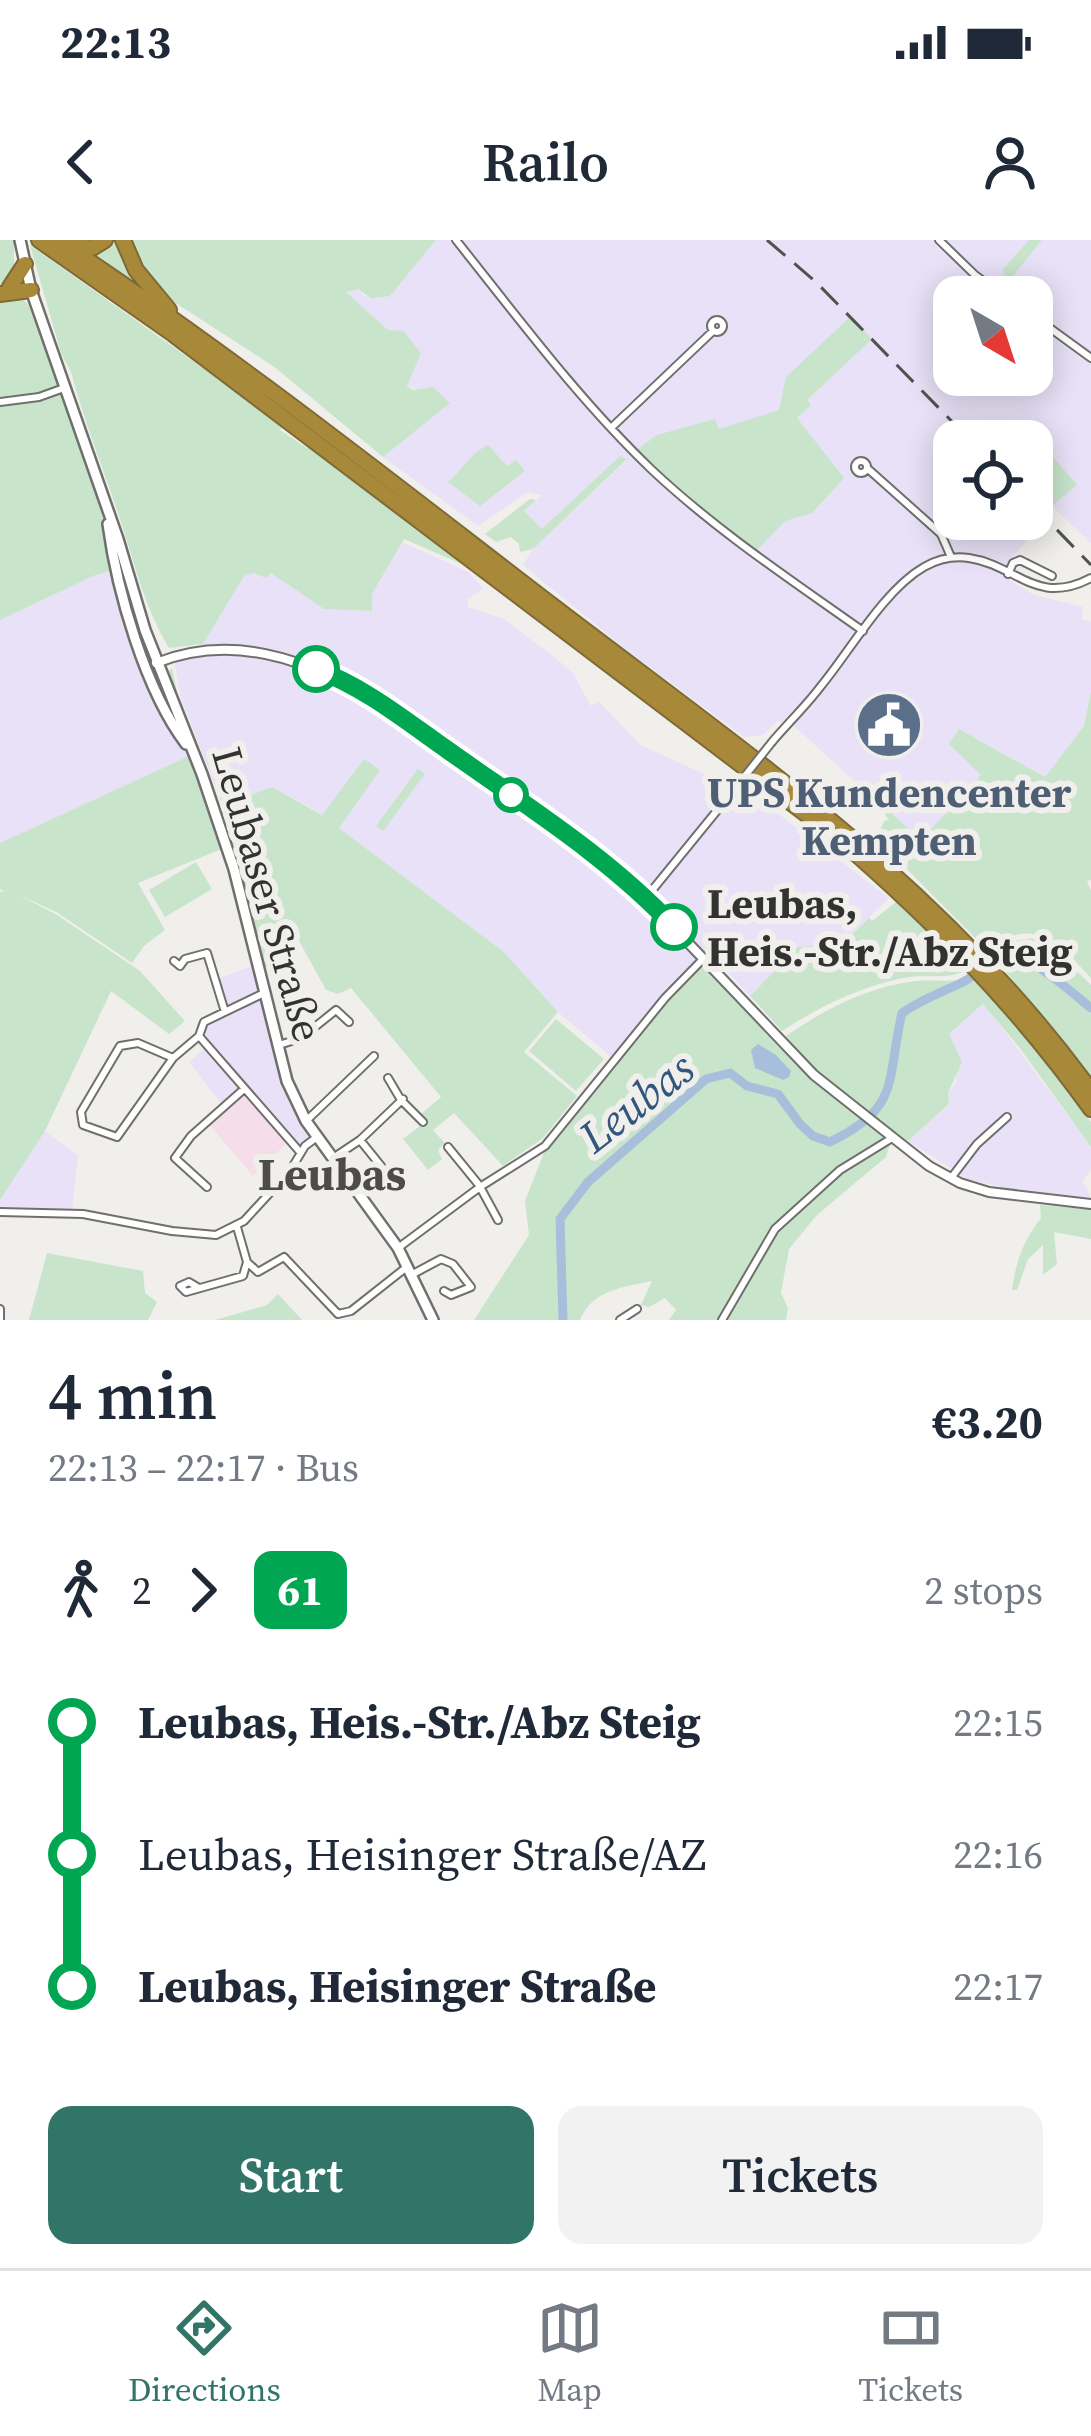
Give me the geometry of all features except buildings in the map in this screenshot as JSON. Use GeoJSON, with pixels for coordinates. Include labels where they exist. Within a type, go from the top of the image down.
{"type":"FeatureCollection","features":[{"type":"Feature","properties":{"kind":"highway"},"geometry":{"type":"LineString","coordinates":[[39,240],[731,742],[911,887]]}},
{"type":"Feature","properties":{"kind":"highway"},"geometry":{"type":"LineString","coordinates":[[60,241],[85,248],[104,240]]}},
{"type":"Feature","properties":{"kind":"highway"},"geometry":{"type":"LineString","coordinates":[[123,240],[145,284],[188,332]]}},
{"type":"Feature","properties":{"kind":"highway"},"geometry":{"type":"LineString","coordinates":[[60,241],[188,332],[500,573],[839,839],[967,949]]}},
{"type":"Feature","properties":{"kind":"highway"},"geometry":{"type":"LineString","coordinates":[[4,290],[25,264]]}},
{"type":"Feature","properties":{"kind":"highway"},"geometry":{"type":"LineString","coordinates":[[4,290],[30,287]]}},
{"type":"Feature","properties":{"kind":"highway"},"geometry":{"type":"LineString","coordinates":[[576,637],[605,671]]}},
{"type":"Feature","properties":{"kind":"highway"},"geometry":{"type":"LineString","coordinates":[[731,742],[784,771]]}},
{"type":"Feature","properties":{"kind":"highway"},"geometry":{"type":"LineString","coordinates":[[719,757],[748,768]]}},
{"type":"Feature","properties":{"kind":"highway"},"geometry":{"type":"LineString","coordinates":[[884,852],[1091,1091]]}},
{"type":"Feature","properties":{"kind":"highway"},"geometry":{"type":"LineString","coordinates":[[1006,992],[1091,1108]]}},
{"type":"Feature","properties":{"kind":"main road"},"geometry":{"type":"LineString","coordinates":[[20,240],[30,287],[105,506],[151,664],[172,724],[194,752]]}},
{"type":"Feature","properties":{"kind":"main road","name":"Leubaser Straße"},"geometry":{"type":"LineString","coordinates":[[151,664],[194,752],[234,869],[287,1081],[306,1121],[398,1248],[431,1319]]}},
{"type":"Feature","properties":{"kind":"street"},"geometry":{"type":"LineString","coordinates":[[455,240],[611,428],[713,524],[863,632]]}},
{"type":"Feature","properties":{"kind":"street"},"geometry":{"type":"LineString","coordinates":[[939,240],[976,276]]}},
{"type":"Feature","properties":{"kind":"street"},"geometry":{"type":"LineString","coordinates":[[1053,330],[1091,358]]}},
{"type":"Feature","properties":{"kind":"street"},"geometry":{"type":"LineString","coordinates":[[611,428],[712,331]]}},
{"type":"Feature","properties":{"kind":"street"},"geometry":{"type":"LineString","coordinates":[[0,402],[64,388]]}},
{"type":"Feature","properties":{"kind":"street"},"geometry":{"type":"LineString","coordinates":[[867,469],[876,472],[941,534],[951,557]]}},
{"type":"Feature","properties":{"kind":"street"},"geometry":{"type":"LineString","coordinates":[[646,898],[863,632],[923,567],[951,557],[978,560],[1030,585],[1048,588],[1071,587],[1090,579]]}},
{"type":"Feature","properties":{"kind":"street"},"geometry":{"type":"LineString","coordinates":[[1007,574],[1012,563],[1020,560],[1052,576]]}},
{"type":"Feature","properties":{"kind":"street"},"geometry":{"type":"LineString","coordinates":[[151,664],[201,652],[247,651],[280,656],[342,680],[487,778],[646,898],[806,1066],[892,1138],[951,1178],[1003,1195],[1091,1204]]}},
{"type":"Feature","properties":{"kind":"street"},"geometry":{"type":"LineString","coordinates":[[185,959],[207,953],[224,1012]]}},
{"type":"Feature","properties":{"kind":"street"},"geometry":{"type":"LineString","coordinates":[[398,1248],[552,1139],[654,1011],[705,960]]}},
{"type":"Feature","properties":{"kind":"street"},"geometry":{"type":"LineString","coordinates":[[173,1058],[138,1043],[120,1046],[81,1112],[82,1125],[117,1137],[173,1058],[199,1036],[204,1022],[266,992]]}},
{"type":"Feature","properties":{"kind":"street"},"geometry":{"type":"LineString","coordinates":[[287,994],[300,1006],[305,1035]]}},
{"type":"Feature","properties":{"kind":"street"},"geometry":{"type":"LineString","coordinates":[[279,1045],[305,1035],[336,1010],[349,1022]]}},
{"type":"Feature","properties":{"kind":"street"},"geometry":{"type":"LineString","coordinates":[[199,1036],[300,1152]]}},
{"type":"Feature","properties":{"kind":"street","name":"Leubaser Straße"},"geometry":{"type":"LineString","coordinates":[[306,1121],[374,1056]]}},
{"type":"Feature","properties":{"kind":"street"},"geometry":{"type":"LineString","coordinates":[[388,1078],[423,1122]]}},
{"type":"Feature","properties":{"kind":"street"},"geometry":{"type":"LineString","coordinates":[[208,1187],[176,1158],[191,1136],[244,1089]]}},
{"type":"Feature","properties":{"kind":"street"},"geometry":{"type":"LineString","coordinates":[[332,1159],[402,1100]]}},
{"type":"Feature","properties":{"kind":"street"},"geometry":{"type":"LineString","coordinates":[[951,1178],[977,1144],[1007,1117]]}},
{"type":"Feature","properties":{"kind":"street"},"geometry":{"type":"LineString","coordinates":[[0,1212],[82,1214],[202,1236],[236,1227],[317,1137]]}},
{"type":"Feature","properties":{"kind":"street"},"geometry":{"type":"LineString","coordinates":[[722,1320],[775,1228],[840,1170],[892,1138]]}},
{"type":"Feature","properties":{"kind":"street"},"geometry":{"type":"LineString","coordinates":[[360,1140],[382,1166]]}},
{"type":"Feature","properties":{"kind":"street"},"geometry":{"type":"LineString","coordinates":[[448,1147],[480,1187],[498,1220]]}},
{"type":"Feature","properties":{"kind":"street"},"geometry":{"type":"LineString","coordinates":[[236,1227],[248,1262],[258,1272]]}},
{"type":"Feature","properties":{"kind":"street"},"geometry":{"type":"LineString","coordinates":[[199,1288],[258,1272],[284,1258],[342,1315],[410,1271],[441,1259],[453,1264],[471,1287],[453,1295],[444,1291]]}},
{"type":"Feature","properties":{"kind":"street"},"geometry":{"type":"LineString","coordinates":[[243,1276],[248,1262]]}},
{"type":"Feature","properties":{"kind":"street"},"geometry":{"type":"LineString","coordinates":[[0,1309],[0,1320]]}},
{"type":"Feature","properties":{"kind":"street"},"geometry":{"type":"LineString","coordinates":[[620,1320],[637,1309]]}},
{"type":"Feature","properties":{"kind":"shaded area"},"geometry":{"type":"Polygon","coordinates":[[[436,240],[1029,240],[1003,269],[1004,276],[933,276],[933,396],[1053,396],[1053,276],[1013,276],[1042,240],[1091,240],[1091,543],[1053,507],[1076,485],[1053,457],[1053,420],[933,420],[933,540],[1026,540],[1003,576],[1034,595],[1083,607],[1082,619],[1091,622],[1091,691],[1084,726],[1045,777],[974,737],[981,775],[920,841],[794,726],[778,721],[763,735],[744,737],[523,565],[533,549],[627,460],[625,456],[542,530],[524,511],[542,495],[528,492],[478,526],[383,457],[449,403],[407,385],[389,331],[345,291],[358,289],[365,296],[390,296],[436,240]]]}},
{"type":"Feature","properties":{"kind":"shaded area"},"geometry":{"type":"Polygon","coordinates":[[[402,542],[468,572],[483,588],[468,599],[468,607],[504,619],[559,661],[573,673],[591,706],[599,702],[642,746],[756,797],[889,898],[842,944],[798,947],[750,996],[707,949],[611,1057],[558,1012],[504,952],[315,810],[272,787],[248,796],[220,798],[181,699],[174,659],[202,655],[203,644],[244,576],[254,573],[270,572],[324,609],[372,611],[372,594],[402,542]]]}},
{"type":"Feature","properties":{"kind":"shaded area"},"geometry":{"type":"Polygon","coordinates":[[[113,570],[171,726],[191,755],[0,843],[0,620],[113,570]]]}},
{"type":"Feature","properties":{"kind":"shaded area"},"geometry":{"type":"Polygon","coordinates":[[[255,965],[284,1081],[314,1137],[298,1151],[223,1106],[189,1062],[204,1049],[197,1024],[225,1007],[217,979],[255,965]]]}},
{"type":"Feature","properties":{"kind":"shaded area"},"geometry":{"type":"Polygon","coordinates":[[[984,1004],[1091,1147],[1091,1169],[1083,1181],[1091,1198],[1032,1194],[968,1179],[908,1141],[949,1105],[948,1093],[957,1082],[949,1034],[984,1004]]]}},
{"type":"Feature","properties":{"kind":"shaded area"},"geometry":{"type":"Polygon","coordinates":[[[242,1091],[288,1142],[253,1176],[207,1122],[242,1091]]]}},
{"type":"Feature","properties":{"kind":"shaded area"},"geometry":{"type":"Polygon","coordinates":[[[45,1131],[78,1156],[72,1211],[0,1210],[0,1200],[45,1131]]]}},
{"type":"Feature","properties":{"kind":"green space"},"geometry":{"type":"Polygon","coordinates":[[[0,240],[14,240],[14,276],[0,288],[0,240]]]}},
{"type":"Feature","properties":{"kind":"green space"},"geometry":{"type":"Polygon","coordinates":[[[120,240],[154,300],[84,252],[120,240]]]}},
{"type":"Feature","properties":{"kind":"green space"},"geometry":{"type":"Polygon","coordinates":[[[129,240],[436,240],[390,296],[371,298],[358,289],[346,292],[388,330],[403,331],[421,353],[407,386],[413,390],[433,387],[450,403],[383,457],[273,366],[157,291],[129,240]]]}},
{"type":"Feature","properties":{"kind":"green space"},"geometry":{"type":"Polygon","coordinates":[[[1029,240],[1042,240],[1013,276],[1004,276],[1003,269],[1029,240]]]}},
{"type":"Feature","properties":{"kind":"green space"},"geometry":{"type":"Polygon","coordinates":[[[30,245],[464,560],[459,563],[404,539],[372,594],[372,611],[324,609],[271,573],[266,578],[254,573],[244,576],[203,644],[169,648],[140,584],[61,353],[30,245]]]}},
{"type":"Feature","properties":{"kind":"green space"},"geometry":{"type":"Polygon","coordinates":[[[0,298],[20,298],[28,304],[60,388],[39,396],[0,399],[0,298]]]}},
{"type":"Feature","properties":{"kind":"green space"},"geometry":{"type":"Polygon","coordinates":[[[850,317],[872,339],[807,400],[811,405],[797,418],[844,478],[812,513],[785,521],[753,554],[634,452],[657,435],[715,419],[719,429],[779,410],[786,377],[850,317]]]}},
{"type":"Feature","properties":{"kind":"green space"},"geometry":{"type":"Polygon","coordinates":[[[60,391],[101,508],[113,570],[0,620],[0,403],[60,391]]]}},
{"type":"Feature","properties":{"kind":"green space"},"geometry":{"type":"Polygon","coordinates":[[[488,445],[507,466],[516,460],[525,471],[480,506],[448,482],[488,445]]]}},
{"type":"Feature","properties":{"kind":"green space"},"geometry":{"type":"Polygon","coordinates":[[[620,456],[627,459],[533,549],[520,552],[511,537],[496,542],[485,534],[530,499],[536,500],[524,511],[542,529],[620,456]]]}},
{"type":"Feature","properties":{"kind":"green space"},"geometry":{"type":"Polygon","coordinates":[[[1053,457],[1077,485],[1053,505],[1053,457]]]}},
{"type":"Feature","properties":{"kind":"green space"},"geometry":{"type":"Polygon","coordinates":[[[172,668],[179,701],[244,878],[220,798],[248,796],[272,787],[322,815],[364,759],[380,770],[339,828],[504,952],[558,1012],[524,1052],[577,1096],[543,1138],[503,1166],[454,1113],[433,1130],[445,1143],[438,1150],[442,1159],[428,1170],[403,1139],[425,1122],[420,1115],[441,1097],[351,988],[338,994],[326,990],[298,939],[266,967],[265,977],[251,918],[164,676],[172,668]]]}},
{"type":"Feature","properties":{"kind":"green space"},"geometry":{"type":"Polygon","coordinates":[[[1091,691],[1091,880],[1087,881],[1091,978],[1056,944],[1031,934],[1018,934],[988,951],[895,857],[880,829],[889,821],[878,801],[921,840],[981,775],[949,744],[959,729],[1045,777],[1084,726],[1091,691]]]}},
{"type":"Feature","properties":{"kind":"green space"},"geometry":{"type":"Polygon","coordinates":[[[191,755],[224,848],[138,883],[165,930],[132,963],[58,913],[17,894],[140,971],[185,1021],[169,1034],[111,991],[45,1131],[0,1200],[0,892],[4,891],[0,889],[0,843],[191,755]]]}},
{"type":"Feature","properties":{"kind":"green space"},"geometry":{"type":"Polygon","coordinates":[[[418,769],[425,774],[383,831],[376,826],[418,769]]]}},
{"type":"Feature","properties":{"kind":"green space"},"geometry":{"type":"Polygon","coordinates":[[[196,862],[212,889],[165,917],[149,890],[196,862]]]}},
{"type":"Feature","properties":{"kind":"green space"},"geometry":{"type":"Polygon","coordinates":[[[896,902],[913,911],[967,970],[870,987],[782,1031],[750,996],[798,947],[842,944],[869,918],[872,921],[896,902]]]}},
{"type":"Feature","properties":{"kind":"green space"},"geometry":{"type":"Polygon","coordinates":[[[1034,938],[1057,951],[1091,985],[1091,1077],[993,956],[1012,941],[1034,938]]]}},
{"type":"Feature","properties":{"kind":"green space"},"geometry":{"type":"Polygon","coordinates":[[[702,967],[777,1042],[859,995],[916,981],[972,975],[1091,1122],[1091,1147],[983,1004],[949,1034],[962,1062],[948,1093],[949,1104],[908,1141],[894,1131],[886,1157],[816,1216],[789,1249],[781,1293],[788,1308],[786,1320],[669,1320],[676,1310],[665,1298],[649,1307],[641,1305],[652,1281],[601,1296],[580,1320],[474,1320],[529,1235],[525,1201],[545,1150],[702,967]]]}},
{"type":"Feature","properties":{"kind":"green space"},"geometry":{"type":"Polygon","coordinates":[[[556,1019],[604,1059],[576,1091],[529,1051],[556,1019]]]}},
{"type":"Feature","properties":{"kind":"green space"},"geometry":{"type":"Polygon","coordinates":[[[1040,1205],[1091,1209],[1091,1239],[1054,1232],[1057,1264],[1043,1275],[1043,1245],[1028,1259],[1017,1290],[1012,1290],[1021,1252],[1041,1218],[1040,1205]]]}},
{"type":"Feature","properties":{"kind":"green space"},"geometry":{"type":"Polygon","coordinates":[[[47,1253],[143,1271],[145,1293],[157,1302],[148,1320],[29,1320],[47,1253]]]}},
{"type":"Feature","properties":{"kind":"green space"},"geometry":{"type":"Polygon","coordinates":[[[278,1294],[302,1320],[215,1320],[267,1305],[278,1294]]]}},
{"type":"Feature","properties":{"kind":"water"},"geometry":{"type":"Polygon","coordinates":[[[758,1044],[776,1055],[791,1071],[789,1077],[783,1080],[755,1068],[751,1050],[758,1044]]]}},
{"type":"Feature","properties":{"kind":"waterway","name":"Leubas"},"geometry":{"type":"LineString","coordinates":[[563,1320],[560,1219],[588,1182],[706,1079],[730,1073],[747,1086],[778,1094],[800,1124],[813,1136],[830,1142],[869,1117],[880,1104],[891,1074],[902,1013],[997,959],[1012,957],[1036,966],[1091,1008]]}},
{"type":"Feature","properties":{"kind":"railway"},"geometry":{"type":"LineString","coordinates":[[767,240],[816,282],[951,420]]}},
{"type":"Feature","properties":{"kind":"railway"},"geometry":{"type":"LineString","coordinates":[[1053,526],[1091,565]]}},
{"type":"Feature","properties":{"kind":"bus line","name":"61"},"geometry":{"type":"LineString","coordinates":[[316,669],[361,690],[487,778],[646,898],[674,927]]}},
{"type":"Feature","properties":{"kind":"place","name":"UPS Kundencenter Kempten"},"geometry":{"type":"Point","coordinates":[889,725]}},
{"type":"Feature","properties":{"kind":"place","name":"Leubas, Heis.-Str./Abz Steig"},"geometry":{"type":"Point","coordinates":[674,927]}},
{"type":"Feature","properties":{"kind":"district","name":"Leubas"},"geometry":{"type":"Point","coordinates":[332,1174]}}]}
